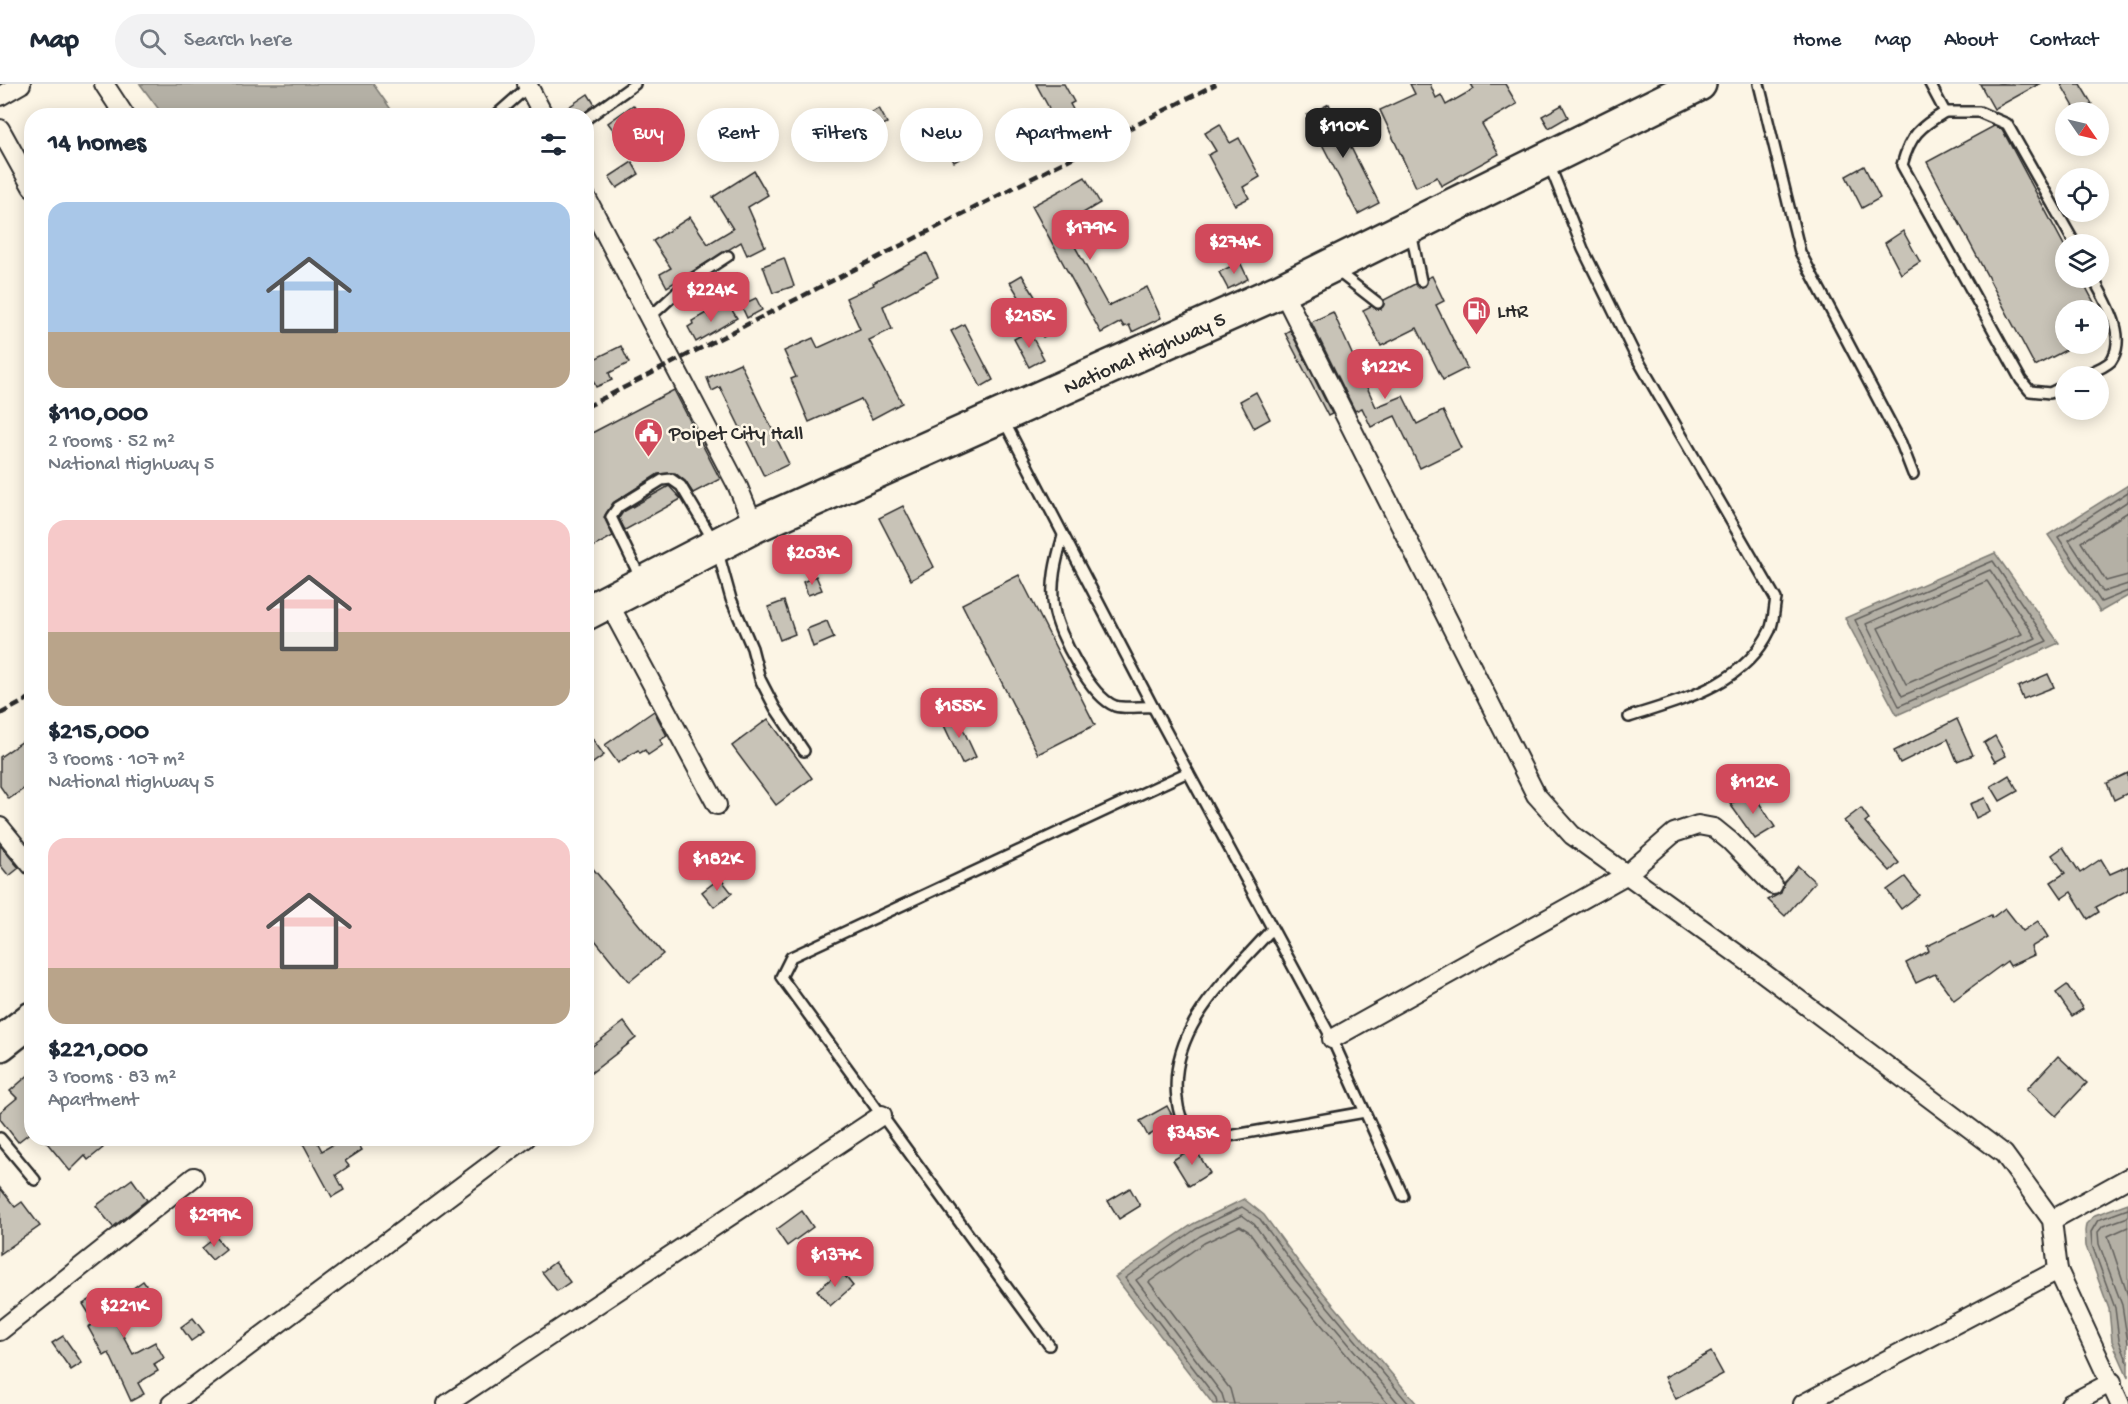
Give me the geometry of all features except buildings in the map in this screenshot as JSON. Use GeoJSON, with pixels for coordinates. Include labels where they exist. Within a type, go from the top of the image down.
{"type":"FeatureCollection","features":[{"type":"Feature","properties":{"kind":"highway","name":"National Highway 5"},"geometry":{"type":"LineString","coordinates":[[597,607],[754,526],[1282,290],[1699,84]]}},
{"type":"Feature","properties":{"kind":"highway"},"geometry":{"type":"LineString","coordinates":[[0,1044],[24,1025]]}},
{"type":"Feature","properties":{"kind":"street"},"geometry":{"type":"LineString","coordinates":[[0,96],[21,84]]}},
{"type":"Feature","properties":{"kind":"street"},"geometry":{"type":"LineString","coordinates":[[104,84],[120,108]]}},
{"type":"Feature","properties":{"kind":"street"},"geometry":{"type":"LineString","coordinates":[[528,85],[540,108]]}},
{"type":"Feature","properties":{"kind":"street"},"geometry":{"type":"LineString","coordinates":[[0,129],[24,172]]}},
{"type":"Feature","properties":{"kind":"street"},"geometry":{"type":"LineString","coordinates":[[594,212],[738,487],[754,526]]}},
{"type":"Feature","properties":{"kind":"street"},"geometry":{"type":"LineString","coordinates":[[1282,290],[1536,795],[1572,835],[1758,969],[2004,1154],[2052,1220],[2058,1270],[2112,1382],[2120,1404]]}},
{"type":"Feature","properties":{"kind":"street"},"geometry":{"type":"LineString","coordinates":[[597,607],[717,805]]}},
{"type":"Feature","properties":{"kind":"street"},"geometry":{"type":"LineString","coordinates":[[1332,1039],[1626,875],[1674,833],[1698,825],[1714,828],[1773,885]]}},
{"type":"Feature","properties":{"kind":"street"},"geometry":{"type":"LineString","coordinates":[[0,827],[24,856]]}},
{"type":"Feature","properties":{"kind":"street"},"geometry":{"type":"LineString","coordinates":[[447,1404],[882,1115]]}},
{"type":"Feature","properties":{"kind":"street"},"geometry":{"type":"LineString","coordinates":[[171,1404],[515,1146]]}},
{"type":"Feature","properties":{"kind":"street"},"geometry":{"type":"LineString","coordinates":[[0,1331],[194,1177]]}},
{"type":"Feature","properties":{"kind":"street"},"geometry":{"type":"LineString","coordinates":[[2052,1220],[2128,1178]]}},
{"type":"Feature","properties":{"kind":"street"},"geometry":{"type":"LineString","coordinates":[[1803,1404],[2058,1270]]}},
{"type":"Feature","properties":{"kind":"street"},"geometry":{"type":"LineString","coordinates":[[2070,1404],[2112,1382]]}},
{"type":"Feature","properties":{"kind":"lane"},"geometry":{"type":"LineString","coordinates":[[594,113],[635,84]]}},
{"type":"Feature","properties":{"kind":"lane"},"geometry":{"type":"LineString","coordinates":[[1759,84],[1800,252],[1901,443],[1913,474]]}},
{"type":"Feature","properties":{"kind":"lane"},"geometry":{"type":"LineString","coordinates":[[1930,84],[1945,112]]}},
{"type":"Feature","properties":{"kind":"lane"},"geometry":{"type":"LineString","coordinates":[[504,108],[528,85]]}},
{"type":"Feature","properties":{"kind":"lane"},"geometry":{"type":"LineString","coordinates":[[2055,390],[2050,393],[2030,391],[2021,380],[1902,165],[1907,147],[1920,127],[1945,112],[1979,112],[2007,124],[2069,234]]}},
{"type":"Feature","properties":{"kind":"lane"},"geometry":{"type":"LineString","coordinates":[[1547,159],[1583,249],[1634,353],[1776,599],[1770,630],[1743,668],[1699,694],[1629,717]]}},
{"type":"Feature","properties":{"kind":"lane"},"geometry":{"type":"LineString","coordinates":[[1410,227],[1422,281]]}},
{"type":"Feature","properties":{"kind":"lane"},"geometry":{"type":"LineString","coordinates":[[649,318],[688,282],[728,256]]}},
{"type":"Feature","properties":{"kind":"lane"},"geometry":{"type":"LineString","coordinates":[[1330,266],[1378,303]]}},
{"type":"Feature","properties":{"kind":"lane"},"geometry":{"type":"LineString","coordinates":[[2098,288],[2121,329],[2121,347],[2110,362],[2102,366]]}},
{"type":"Feature","properties":{"kind":"lane"},"geometry":{"type":"LineString","coordinates":[[1001,416],[1153,707],[1332,1039],[1403,1196]]}},
{"type":"Feature","properties":{"kind":"lane"},"geometry":{"type":"LineString","coordinates":[[643,583],[611,517],[618,507],[662,480],[671,479],[681,486],[716,544],[731,599],[752,648],[760,679],[774,708],[804,751]]}},
{"type":"Feature","properties":{"kind":"lane"},"geometry":{"type":"LineString","coordinates":[[1064,536],[1054,565],[1054,609],[1065,643],[1088,683],[1115,706],[1153,707]]}},
{"type":"Feature","properties":{"kind":"lane"},"geometry":{"type":"LineString","coordinates":[[1049,1345],[781,977],[791,957],[1188,772]]}},
{"type":"Feature","properties":{"kind":"lane"},"geometry":{"type":"LineString","coordinates":[[1272,929],[1221,986],[1190,1027],[1180,1054],[1175,1086],[1178,1110],[1184,1123],[1195,1134],[1218,1138],[1365,1112]]}},
{"type":"Feature","properties":{"kind":"lane"},"geometry":{"type":"LineString","coordinates":[[0,1138],[35,1180]]}},
{"type":"Feature","properties":{"kind":"water"},"geometry":{"type":"Polygon","coordinates":[[[140,84],[373,84],[390,108],[158,108],[140,84]]]}},
{"type":"Feature","properties":{"kind":"water"},"geometry":{"type":"Polygon","coordinates":[[[2128,485],[2128,596],[2100,612],[2048,535],[2128,485]]]}},
{"type":"Feature","properties":{"kind":"water"},"geometry":{"type":"Polygon","coordinates":[[[1995,553],[2059,643],[1897,715],[1845,618],[1995,553]]]}},
{"type":"Feature","properties":{"kind":"water"},"geometry":{"type":"Polygon","coordinates":[[[1244,1199],[1264,1215],[1305,1271],[1417,1404],[1213,1404],[1115,1277],[1193,1224],[1244,1199]]]}},
{"type":"Feature","properties":{"kind":"water"},"geometry":{"type":"Polygon","coordinates":[[[2128,1203],[2128,1377],[2112,1341],[2109,1309],[2086,1246],[2085,1231],[2086,1224],[2095,1215],[2128,1203]]]}},
{"type":"Feature","properties":{"kind":"railway"},"geometry":{"type":"LineString","coordinates":[[594,403],[1216,84]]}},
{"type":"Feature","properties":{"kind":"railway"},"geometry":{"type":"LineString","coordinates":[[0,714],[24,701]]}},
{"type":"Feature","properties":{"kind":"place","name":"LHR"},"geometry":{"type":"Point","coordinates":[1476,336]}},
{"type":"Feature","properties":{"kind":"place","name":"Poipet City Hall"},"geometry":{"type":"Point","coordinates":[648,458]}}]}
